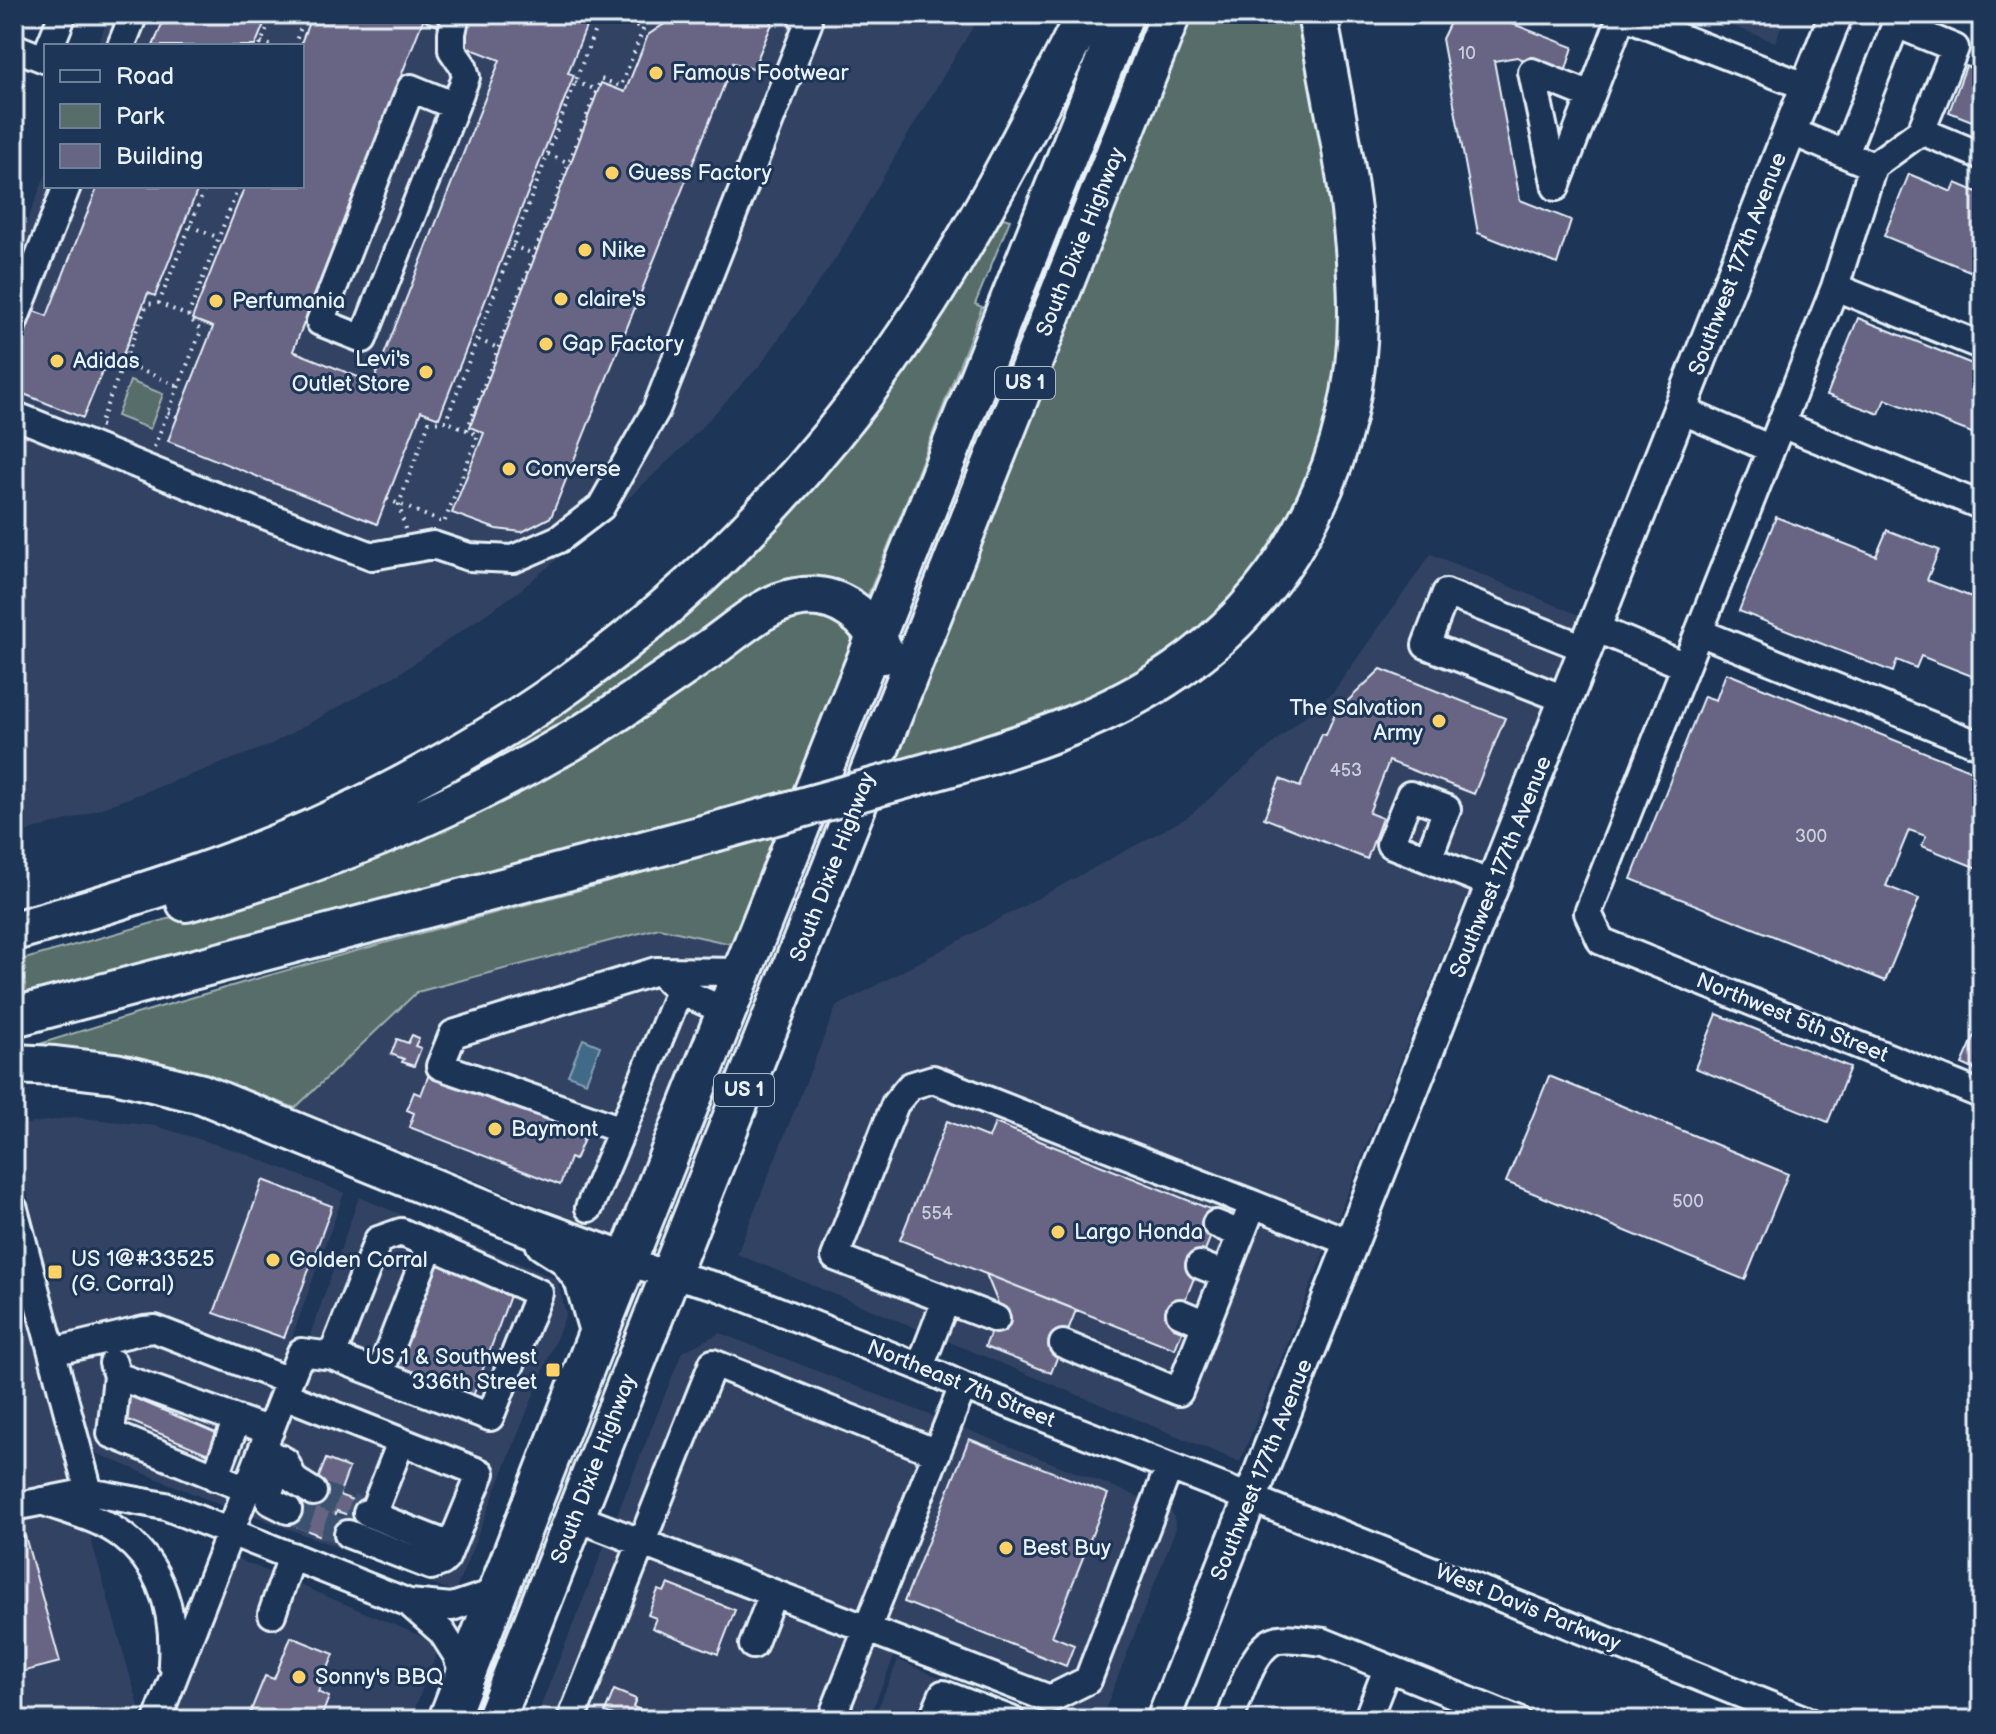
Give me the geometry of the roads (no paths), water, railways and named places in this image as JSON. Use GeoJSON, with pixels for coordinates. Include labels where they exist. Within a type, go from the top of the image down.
{"type":"FeatureCollection","features":[{"type":"Feature","properties":{"kind":"highway"},"geometry":{"type":"LineString","coordinates":[[14,931],[194,874],[371,802],[505,727],[628,639],[706,571],[769,508],[820,450],[882,370],[979,218],[1086,14]]}},
{"type":"Feature","properties":{"kind":"highway","name":"South Dixie Highway"},"geometry":{"type":"LineString","coordinates":[[448,1720],[599,1331],[1124,14]]}},
{"type":"Feature","properties":{"kind":"highway","name":"South Dixie Highway"},"geometry":{"type":"LineString","coordinates":[[495,1720],[1171,14]]}},
{"type":"Feature","properties":{"kind":"highway"},"geometry":{"type":"LineString","coordinates":[[14,1017],[959,764],[1031,742],[1095,716],[1175,671],[1223,634],[1256,599],[1288,555],[1315,508],[1345,426],[1356,359],[1358,283],[1352,216],[1317,14]]}},
{"type":"Feature","properties":{"kind":"highway"},"geometry":{"type":"LineString","coordinates":[[14,931],[80,930],[263,879],[365,842],[472,795],[573,740],[754,617],[780,602],[807,596],[833,600],[847,606],[877,636],[887,665],[888,681],[878,752]]}},
{"type":"Feature","properties":{"kind":"highway"},"geometry":{"type":"LineString","coordinates":[[14,1064],[115,1073],[202,1094],[521,1224],[627,1263]]}},
{"type":"Feature","properties":{"kind":"highway"},"geometry":{"type":"LineString","coordinates":[[521,1224],[567,1256],[579,1270],[589,1291],[599,1331]]}},
{"type":"Feature","properties":{"kind":"main road","name":"Southwest 177th Avenue"},"geometry":{"type":"LineString","coordinates":[[1163,1720],[1836,14]]}},
{"type":"Feature","properties":{"kind":"street"},"geometry":{"type":"LineString","coordinates":[[51,44],[63,14]]}},
{"type":"Feature","properties":{"kind":"street"},"geometry":{"type":"LineString","coordinates":[[122,44],[134,14]]}},
{"type":"Feature","properties":{"kind":"street"},"geometry":{"type":"LineString","coordinates":[[455,106],[411,88],[320,322],[363,339],[455,106],[466,77],[463,66],[452,50],[456,14]]}},
{"type":"Feature","properties":{"kind":"street"},"geometry":{"type":"LineString","coordinates":[[14,415],[372,556],[433,545],[469,557],[513,559],[559,539],[601,507],[656,410],[808,24],[800,14]]}},
{"type":"Feature","properties":{"kind":"street"},"geometry":{"type":"LineString","coordinates":[[1591,96],[1621,14],[1670,23],[1807,87]]}},
{"type":"Feature","properties":{"kind":"street"},"geometry":{"type":"LineString","coordinates":[[1567,700],[1426,645],[1446,593],[1685,666],[1835,287],[1873,166],[1921,131],[1955,48],[1896,24],[1845,154]]}},
{"type":"Feature","properties":{"kind":"street"},"geometry":{"type":"LineString","coordinates":[[14,47],[44,59]]}},
{"type":"Feature","properties":{"kind":"street"},"geometry":{"type":"LineString","coordinates":[[1790,131],[1873,166]]}},
{"type":"Feature","properties":{"kind":"street"},"geometry":{"type":"LineString","coordinates":[[1921,131],[1982,156]]}},
{"type":"Feature","properties":{"kind":"street"},"geometry":{"type":"LineString","coordinates":[[14,321],[66,188]]}},
{"type":"Feature","properties":{"kind":"street"},"geometry":{"type":"LineString","coordinates":[[1835,287],[1982,346]]}},
{"type":"Feature","properties":{"kind":"street"},"geometry":{"type":"LineString","coordinates":[[1681,410],[1771,449]]}},
{"type":"Feature","properties":{"kind":"street"},"geometry":{"type":"LineString","coordinates":[[1781,424],[1982,506]]}},
{"type":"Feature","properties":{"kind":"street"},"geometry":{"type":"LineString","coordinates":[[1699,632],[1982,746]]}},
{"type":"Feature","properties":{"kind":"street","name":"Northwest 5th Street"},"geometry":{"type":"LineString","coordinates":[[1685,666],[1588,913],[1601,941],[1982,1095]]}},
{"type":"Feature","properties":{"kind":"street"},"geometry":{"type":"LineString","coordinates":[[1428,859],[1494,885]]}},
{"type":"Feature","properties":{"kind":"street"},"geometry":{"type":"LineString","coordinates":[[622,1130],[440,1066],[453,1034],[656,971],[743,972]]}},
{"type":"Feature","properties":{"kind":"street"},"geometry":{"type":"LineString","coordinates":[[656,971],[679,991],[727,1012]]}},
{"type":"Feature","properties":{"kind":"street"},"geometry":{"type":"LineString","coordinates":[[589,1208],[679,991]]}},
{"type":"Feature","properties":{"kind":"street"},"geometry":{"type":"LineString","coordinates":[[996,1319],[835,1257],[895,1104],[910,1086],[933,1079],[1351,1243]]}},
{"type":"Feature","properties":{"kind":"street"},"geometry":{"type":"LineString","coordinates":[[1063,1344],[1179,1392],[1253,1204]]}},
{"type":"Feature","properties":{"kind":"street"},"geometry":{"type":"LineString","coordinates":[[14,1209],[89,1492]]}},
{"type":"Feature","properties":{"kind":"street"},"geometry":{"type":"LineString","coordinates":[[1216,1224],[1241,1234]]}},
{"type":"Feature","properties":{"kind":"street"},"geometry":{"type":"LineString","coordinates":[[288,1510],[270,1501],[268,1496],[271,1446],[286,1388],[301,1352],[332,1356],[490,1417],[539,1293],[401,1232],[378,1240],[332,1356]]}},
{"type":"Feature","properties":{"kind":"street"},"geometry":{"type":"LineString","coordinates":[[380,1373],[430,1245]]}},
{"type":"Feature","properties":{"kind":"street","name":"Northeast 7th Street"},"geometry":{"type":"LineString","coordinates":[[627,1263],[716,1286],[1250,1498]]}},
{"type":"Feature","properties":{"kind":"street"},"geometry":{"type":"LineString","coordinates":[[1200,1265],[1225,1275]]}},
{"type":"Feature","properties":{"kind":"street"},"geometry":{"type":"LineString","coordinates":[[920,1367],[946,1300]]}},
{"type":"Feature","properties":{"kind":"street"},"geometry":{"type":"LineString","coordinates":[[1180,1313],[1206,1324]]}},
{"type":"Feature","properties":{"kind":"street"},"geometry":{"type":"LineString","coordinates":[[52,1352],[155,1329],[401,1442],[481,1473],[442,1562],[431,1566],[348,1534]]}},
{"type":"Feature","properties":{"kind":"street"},"geometry":{"type":"LineString","coordinates":[[105,1339],[117,1376],[111,1434],[247,1489]]}},
{"type":"Feature","properties":{"kind":"street"},"geometry":{"type":"LineString","coordinates":[[571,1720],[713,1363],[937,1453]]}},
{"type":"Feature","properties":{"kind":"street"},"geometry":{"type":"LineString","coordinates":[[117,1376],[237,1419],[271,1446],[287,1464],[294,1480],[313,1492]]}},
{"type":"Feature","properties":{"kind":"street"},"geometry":{"type":"LineString","coordinates":[[831,1720],[963,1386]]}},
{"type":"Feature","properties":{"kind":"street"},"geometry":{"type":"LineString","coordinates":[[215,1477],[237,1419]]}},
{"type":"Feature","properties":{"kind":"street"},"geometry":{"type":"LineString","coordinates":[[401,1442],[370,1514],[451,1546]]}},
{"type":"Feature","properties":{"kind":"street"},"geometry":{"type":"LineString","coordinates":[[157,1720],[247,1489],[271,1446]]}},
{"type":"Feature","properties":{"kind":"street"},"geometry":{"type":"LineString","coordinates":[[575,1517],[1050,1699],[1088,1680],[1169,1467]]}},
{"type":"Feature","properties":{"kind":"street"},"geometry":{"type":"LineString","coordinates":[[14,1507],[89,1492],[165,1506],[409,1603],[452,1607],[485,1596],[502,1585]]}},
{"type":"Feature","properties":{"kind":"street","name":"West Davis Parkway"},"geometry":{"type":"LineString","coordinates":[[1250,1498],[1806,1720]]}},
{"type":"Feature","properties":{"kind":"street"},"geometry":{"type":"LineString","coordinates":[[42,1501],[121,1534],[150,1564],[169,1608],[173,1648],[171,1683]]}},
{"type":"Feature","properties":{"kind":"street"},"geometry":{"type":"LineString","coordinates":[[272,1614],[292,1556]]}},
{"type":"Feature","properties":{"kind":"street"},"geometry":{"type":"LineString","coordinates":[[753,1645],[773,1593]]}},
{"type":"Feature","properties":{"kind":"street"},"geometry":{"type":"LineString","coordinates":[[409,1603],[442,1632],[456,1654],[465,1677]]}},
{"type":"Feature","properties":{"kind":"street"},"geometry":{"type":"LineString","coordinates":[[1230,1720],[1254,1659],[1272,1641],[1293,1639],[1324,1642],[1517,1720]]}},
{"type":"Feature","properties":{"kind":"street"},"geometry":{"type":"LineString","coordinates":[[1367,1720],[1387,1669]]}},
{"type":"Feature","properties":{"kind":"street"},"geometry":{"type":"LineString","coordinates":[[932,1720],[943,1694],[1011,1720]]}},
{"type":"Feature","properties":{"kind":"tunnel"},"geometry":{"type":"LineString","coordinates":[[313,1492],[367,1513]]}},
{"type":"Feature","properties":{"kind":"tunnel"},"geometry":{"type":"LineString","coordinates":[[288,1510],[348,1534]]}},
{"type":"Feature","properties":{"kind":"place","name":"Famous Footwear"},"geometry":{"type":"Point","coordinates":[656,73]}},
{"type":"Feature","properties":{"kind":"place","name":"Guess Factory"},"geometry":{"type":"Point","coordinates":[612,173]}},
{"type":"Feature","properties":{"kind":"place","name":"Nike"},"geometry":{"type":"Point","coordinates":[585,250]}},
{"type":"Feature","properties":{"kind":"place","name":"claire's"},"geometry":{"type":"Point","coordinates":[561,299]}},
{"type":"Feature","properties":{"kind":"place","name":"Perfumania"},"geometry":{"type":"Point","coordinates":[216,301]}},
{"type":"Feature","properties":{"kind":"place","name":"Gap Factory"},"geometry":{"type":"Point","coordinates":[546,344]}},
{"type":"Feature","properties":{"kind":"place","name":"Adidas"},"geometry":{"type":"Point","coordinates":[57,361]}},
{"type":"Feature","properties":{"kind":"place","name":"Levi's Outlet Store"},"geometry":{"type":"Point","coordinates":[426,372]}},
{"type":"Feature","properties":{"kind":"place","name":"Converse"},"geometry":{"type":"Point","coordinates":[509,469]}},
{"type":"Feature","properties":{"kind":"place","name":"The Salvation Army"},"geometry":{"type":"Point","coordinates":[1439,721]}},
{"type":"Feature","properties":{"kind":"place","name":"Baymont"},"geometry":{"type":"Point","coordinates":[495,1129]}},
{"type":"Feature","properties":{"kind":"place","name":"Largo Honda"},"geometry":{"type":"Point","coordinates":[1058,1232]}},
{"type":"Feature","properties":{"kind":"place","name":"Golden Corral"},"geometry":{"type":"Point","coordinates":[273,1260]}},
{"type":"Feature","properties":{"kind":"place","name":"US 1@#33525 (G. Corral)"},"geometry":{"type":"Point","coordinates":[55,1272]}},
{"type":"Feature","properties":{"kind":"place","name":"US 1 & Southwest 336th Street"},"geometry":{"type":"Point","coordinates":[553,1370]}},
{"type":"Feature","properties":{"kind":"place","name":"Best Buy"},"geometry":{"type":"Point","coordinates":[1006,1548]}},
{"type":"Feature","properties":{"kind":"place","name":"Sonny's BBQ"},"geometry":{"type":"Point","coordinates":[299,1677]}}]}
